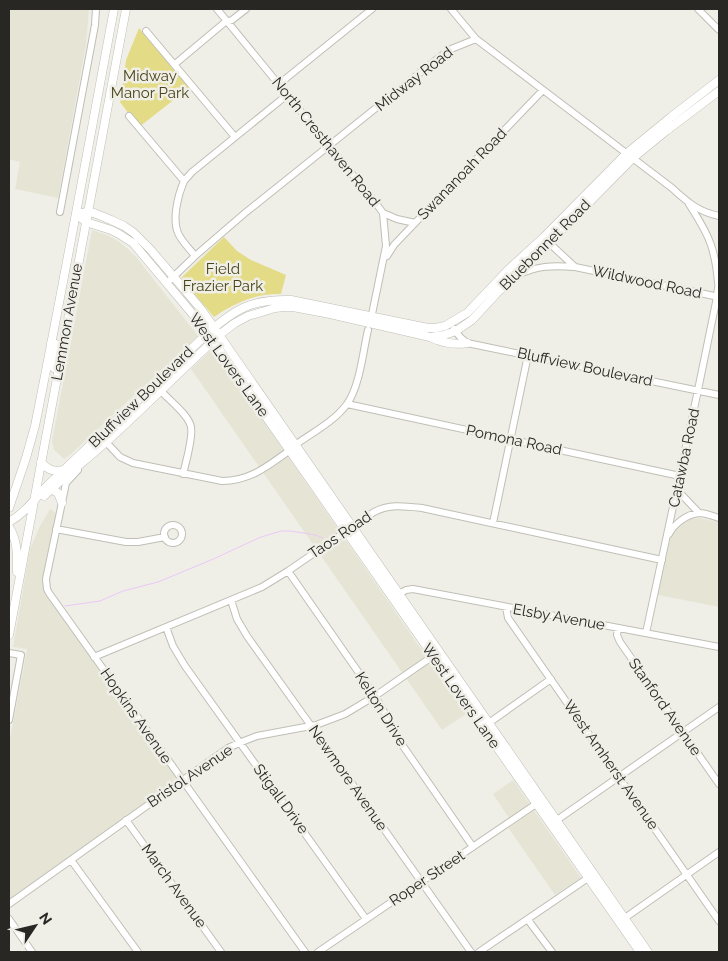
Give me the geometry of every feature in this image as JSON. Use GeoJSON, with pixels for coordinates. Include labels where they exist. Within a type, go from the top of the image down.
{"type":"FeatureCollection","features":[{"type":"Feature","properties":{"kind":"main road","name":"Lemmon Avenue"},"geometry":{"type":"LineString","coordinates":[[9,508],[31,442],[52,343],[114,9]]}},
{"type":"Feature","properties":{"kind":"main road","name":"Lemmon Avenue"},"geometry":{"type":"LineString","coordinates":[[9,635],[126,9]]}},
{"type":"Feature","properties":{"kind":"main road"},"geometry":{"type":"LineString","coordinates":[[630,155],[672,117],[719,80]]}},
{"type":"Feature","properties":{"kind":"main road"},"geometry":{"type":"LineString","coordinates":[[630,155],[666,131],[719,91]]}},
{"type":"Feature","properties":{"kind":"main road","name":"Bluebonnet Road"},"geometry":{"type":"LineString","coordinates":[[456,331],[472,320],[512,278],[605,174],[630,155]]}},
{"type":"Feature","properties":{"kind":"main road","name":"West Lovers Lane"},"geometry":{"type":"LineString","coordinates":[[76,214],[88,212],[124,226],[150,249],[201,309],[220,335],[292,447]]}},
{"type":"Feature","properties":{"kind":"main road","name":"West Lovers Lane"},"geometry":{"type":"LineString","coordinates":[[76,214],[86,222],[111,230],[126,238],[140,251],[208,333],[292,447],[539,802],[646,952]]}},
{"type":"Feature","properties":{"kind":"main road","name":"Bluebonnet Road"},"geometry":{"type":"LineString","coordinates":[[451,324],[467,313],[509,269],[546,240]]}},
{"type":"Feature","properties":{"kind":"main road","name":"Bluffview Boulevard"},"geometry":{"type":"LineString","coordinates":[[35,500],[42,497],[84,462],[155,384],[214,327],[238,310],[260,301],[300,301],[370,323],[428,328],[451,324]]}},
{"type":"Feature","properties":{"kind":"main road","name":"Bluffview Boulevard"},"geometry":{"type":"LineString","coordinates":[[9,522],[35,500],[64,470],[161,391],[235,322],[248,316],[275,308],[293,308],[430,337],[456,331]]}},
{"type":"Feature","properties":{"kind":"main road"},"geometry":{"type":"LineString","coordinates":[[55,324],[66,326]]}},
{"type":"Feature","properties":{"kind":"main road"},"geometry":{"type":"LineString","coordinates":[[430,337],[450,343],[467,343]]}},
{"type":"Feature","properties":{"kind":"main road"},"geometry":{"type":"LineString","coordinates":[[52,343],[56,344],[57,347],[53,374],[56,385]]}},
{"type":"Feature","properties":{"kind":"main road"},"geometry":{"type":"LineString","coordinates":[[155,384],[161,391]]}},
{"type":"Feature","properties":{"kind":"main road"},"geometry":{"type":"LineString","coordinates":[[41,462],[50,470],[64,470]]}},
{"type":"Feature","properties":{"kind":"main road"},"geometry":{"type":"LineString","coordinates":[[51,489],[58,493],[62,504]]}},
{"type":"Feature","properties":{"kind":"main road"},"geometry":{"type":"LineString","coordinates":[[9,526],[17,548],[17,589]]}},
{"type":"Feature","properties":{"kind":"street"},"geometry":{"type":"LineString","coordinates":[[60,212],[95,25],[96,9]]}},
{"type":"Feature","properties":{"kind":"street","name":"North Cresthaven Road"},"geometry":{"type":"LineString","coordinates":[[103,439],[126,461],[222,481],[243,479],[260,471],[329,421],[347,404],[356,386],[384,261],[386,240],[383,213],[217,9]]}},
{"type":"Feature","properties":{"kind":"street"},"geometry":{"type":"LineString","coordinates":[[174,64],[224,23],[232,20],[246,9]]}},
{"type":"Feature","properties":{"kind":"street"},"geometry":{"type":"LineString","coordinates":[[279,84],[372,9]]}},
{"type":"Feature","properties":{"kind":"street"},"geometry":{"type":"LineString","coordinates":[[450,9],[476,39],[630,155],[688,203],[719,216]]}},
{"type":"Feature","properties":{"kind":"street"},"geometry":{"type":"LineString","coordinates":[[698,9],[719,30]]}},
{"type":"Feature","properties":{"kind":"street"},"geometry":{"type":"LineString","coordinates":[[146,31],[235,137]]}},
{"type":"Feature","properties":{"kind":"street","name":"Midway Road"},"geometry":{"type":"LineString","coordinates":[[168,284],[173,276],[245,214],[329,146],[451,49],[476,39]]}},
{"type":"Feature","properties":{"kind":"street","name":"Swananoah Road"},"geometry":{"type":"LineString","coordinates":[[384,261],[394,245],[415,222],[543,90]]}},
{"type":"Feature","properties":{"kind":"street"},"geometry":{"type":"LineString","coordinates":[[196,256],[182,239],[176,226],[178,198],[184,182],[192,172],[287,95]]}},
{"type":"Feature","properties":{"kind":"street"},"geometry":{"type":"LineString","coordinates":[[129,116],[184,182]]}},
{"type":"Feature","properties":{"kind":"street","name":"Catawba Road"},"geometry":{"type":"LineString","coordinates":[[646,633],[718,297],[719,282],[711,243],[702,224],[688,203]]}},
{"type":"Feature","properties":{"kind":"street"},"geometry":{"type":"LineString","coordinates":[[383,213],[397,219],[415,222]]}},
{"type":"Feature","properties":{"kind":"street","name":"Wildwood Road"},"geometry":{"type":"LineString","coordinates":[[546,240],[575,267]]}},
{"type":"Feature","properties":{"kind":"street"},"geometry":{"type":"LineString","coordinates":[[555,265],[562,256]]}},
{"type":"Feature","properties":{"kind":"street","name":"Wildwood Road"},"geometry":{"type":"LineString","coordinates":[[512,278],[533,269],[555,265],[575,267],[718,297]]}},
{"type":"Feature","properties":{"kind":"street"},"geometry":{"type":"LineString","coordinates":[[451,324],[463,341],[467,343]]}},
{"type":"Feature","properties":{"kind":"street","name":"Bluffview Boulevard"},"geometry":{"type":"LineString","coordinates":[[467,343],[719,395]]}},
{"type":"Feature","properties":{"kind":"street"},"geometry":{"type":"LineString","coordinates":[[493,523],[528,355]]}},
{"type":"Feature","properties":{"kind":"street"},"geometry":{"type":"LineString","coordinates":[[161,391],[185,416],[191,426],[192,434],[183,474]]}},
{"type":"Feature","properties":{"kind":"street","name":"Pomona Road"},"geometry":{"type":"LineString","coordinates":[[347,404],[680,476]]}},
{"type":"Feature","properties":{"kind":"street","name":"Hopkins Avenue"},"geometry":{"type":"LineString","coordinates":[[84,462],[66,483],[46,579],[47,589],[305,952]]}},
{"type":"Feature","properties":{"kind":"street"},"geometry":{"type":"LineString","coordinates":[[677,491],[699,513]]}},
{"type":"Feature","properties":{"kind":"street","name":"Taos Road"},"geometry":{"type":"LineString","coordinates":[[94,657],[262,587],[380,508],[396,505],[422,508],[662,560]]}},
{"type":"Feature","properties":{"kind":"street"},"geometry":{"type":"LineString","coordinates":[[666,540],[670,531],[689,516],[699,513],[719,518]]}},
{"type":"Feature","properties":{"kind":"street"},"geometry":{"type":"LineString","coordinates":[[56,529],[126,542],[138,542],[165,537]]}},
{"type":"Feature","properties":{"kind":"street","name":"Kelton Drive"},"geometry":{"type":"LineString","coordinates":[[288,571],[375,696],[403,746],[473,847]]}},
{"type":"Feature","properties":{"kind":"street","name":"Elsby Avenue"},"geometry":{"type":"LineString","coordinates":[[396,596],[406,590],[413,589],[719,647]]}},
{"type":"Feature","properties":{"kind":"street","name":"Newmore Avenue"},"geometry":{"type":"LineString","coordinates":[[231,600],[237,619],[246,636],[312,726],[471,952]]}},
{"type":"Feature","properties":{"kind":"street","name":"West Amherst Avenue"},"geometry":{"type":"LineString","coordinates":[[506,607],[508,618],[719,921]]}},
{"type":"Feature","properties":{"kind":"street","name":"Stigall Drive"},"geometry":{"type":"LineString","coordinates":[[166,627],[185,666],[366,919]]}},
{"type":"Feature","properties":{"kind":"street","name":"Stanford Avenue"},"geometry":{"type":"LineString","coordinates":[[618,628],[617,635],[620,642],[719,784]]}},
{"type":"Feature","properties":{"kind":"street"},"geometry":{"type":"LineString","coordinates":[[9,653],[20,655],[9,720]]}},
{"type":"Feature","properties":{"kind":"street","name":"Bristol Avenue"},"geometry":{"type":"LineString","coordinates":[[9,904],[216,756],[240,742],[258,736],[312,726],[345,714],[436,654]]}},
{"type":"Feature","properties":{"kind":"street"},"geometry":{"type":"LineString","coordinates":[[486,725],[551,679]]}},
{"type":"Feature","properties":{"kind":"street"},"geometry":{"type":"LineString","coordinates":[[554,823],[719,707]]}},
{"type":"Feature","properties":{"kind":"street","name":"Roper Street"},"geometry":{"type":"LineString","coordinates":[[318,952],[539,802]]}},
{"type":"Feature","properties":{"kind":"street","name":"March Avenue"},"geometry":{"type":"LineString","coordinates":[[126,820],[221,952]]}},
{"type":"Feature","properties":{"kind":"street"},"geometry":{"type":"LineString","coordinates":[[622,920],[719,852]]}},
{"type":"Feature","properties":{"kind":"street"},"geometry":{"type":"LineString","coordinates":[[71,860],[138,952]]}},
{"type":"Feature","properties":{"kind":"street"},"geometry":{"type":"LineString","coordinates":[[479,952],[591,876]]}},
{"type":"Feature","properties":{"kind":"street"},"geometry":{"type":"LineString","coordinates":[[9,919],[32,952]]}},
{"type":"Feature","properties":{"kind":"street"},"geometry":{"type":"LineString","coordinates":[[528,920],[552,952]]}},
{"type":"Feature","properties":{"kind":"shaded area"},"geometry":{"type":"Polygon","coordinates":[[[9,9],[89,9],[86,45],[58,198],[15,189],[20,162],[9,159],[9,9]]]}},
{"type":"Feature","properties":{"kind":"shaded area"},"geometry":{"type":"Polygon","coordinates":[[[92,230],[118,241],[137,258],[198,336],[64,459],[54,450],[52,441],[92,230]]]}},
{"type":"Feature","properties":{"kind":"shaded area"},"geometry":{"type":"Polygon","coordinates":[[[210,351],[215,351],[466,714],[442,730],[191,369],[210,351]]]}},
{"type":"Feature","properties":{"kind":"shaded area"},"geometry":{"type":"Polygon","coordinates":[[[50,509],[56,513],[43,584],[47,596],[176,776],[176,780],[9,900],[9,744],[27,649],[13,647],[30,549],[50,509]]]}},
{"type":"Feature","properties":{"kind":"shaded area"},"geometry":{"type":"Polygon","coordinates":[[[699,518],[719,522],[719,607],[658,595],[671,535],[675,528],[682,523],[690,519],[699,518]]]}},
{"type":"Feature","properties":{"kind":"shaded area"},"geometry":{"type":"Polygon","coordinates":[[[513,780],[581,878],[555,895],[509,829],[509,818],[493,794],[513,780]]]}},
{"type":"Feature","properties":{"kind":"green space","name":"Midway Manor Park"},"geometry":{"type":"Polygon","coordinates":[[[139,28],[189,88],[139,127],[120,102],[126,60],[139,28]]]}},
{"type":"Feature","properties":{"kind":"green space","name":"Field Frazier Park"},"geometry":{"type":"Polygon","coordinates":[[[224,237],[237,251],[251,260],[286,275],[281,294],[254,297],[229,307],[214,317],[181,278],[224,237]]]}},
{"type":"Feature","properties":{"kind":"waterway"},"geometry":{"type":"LineString","coordinates":[[65,606],[100,601],[123,591],[158,582],[261,537],[281,531],[291,531],[323,538]]}}]}
